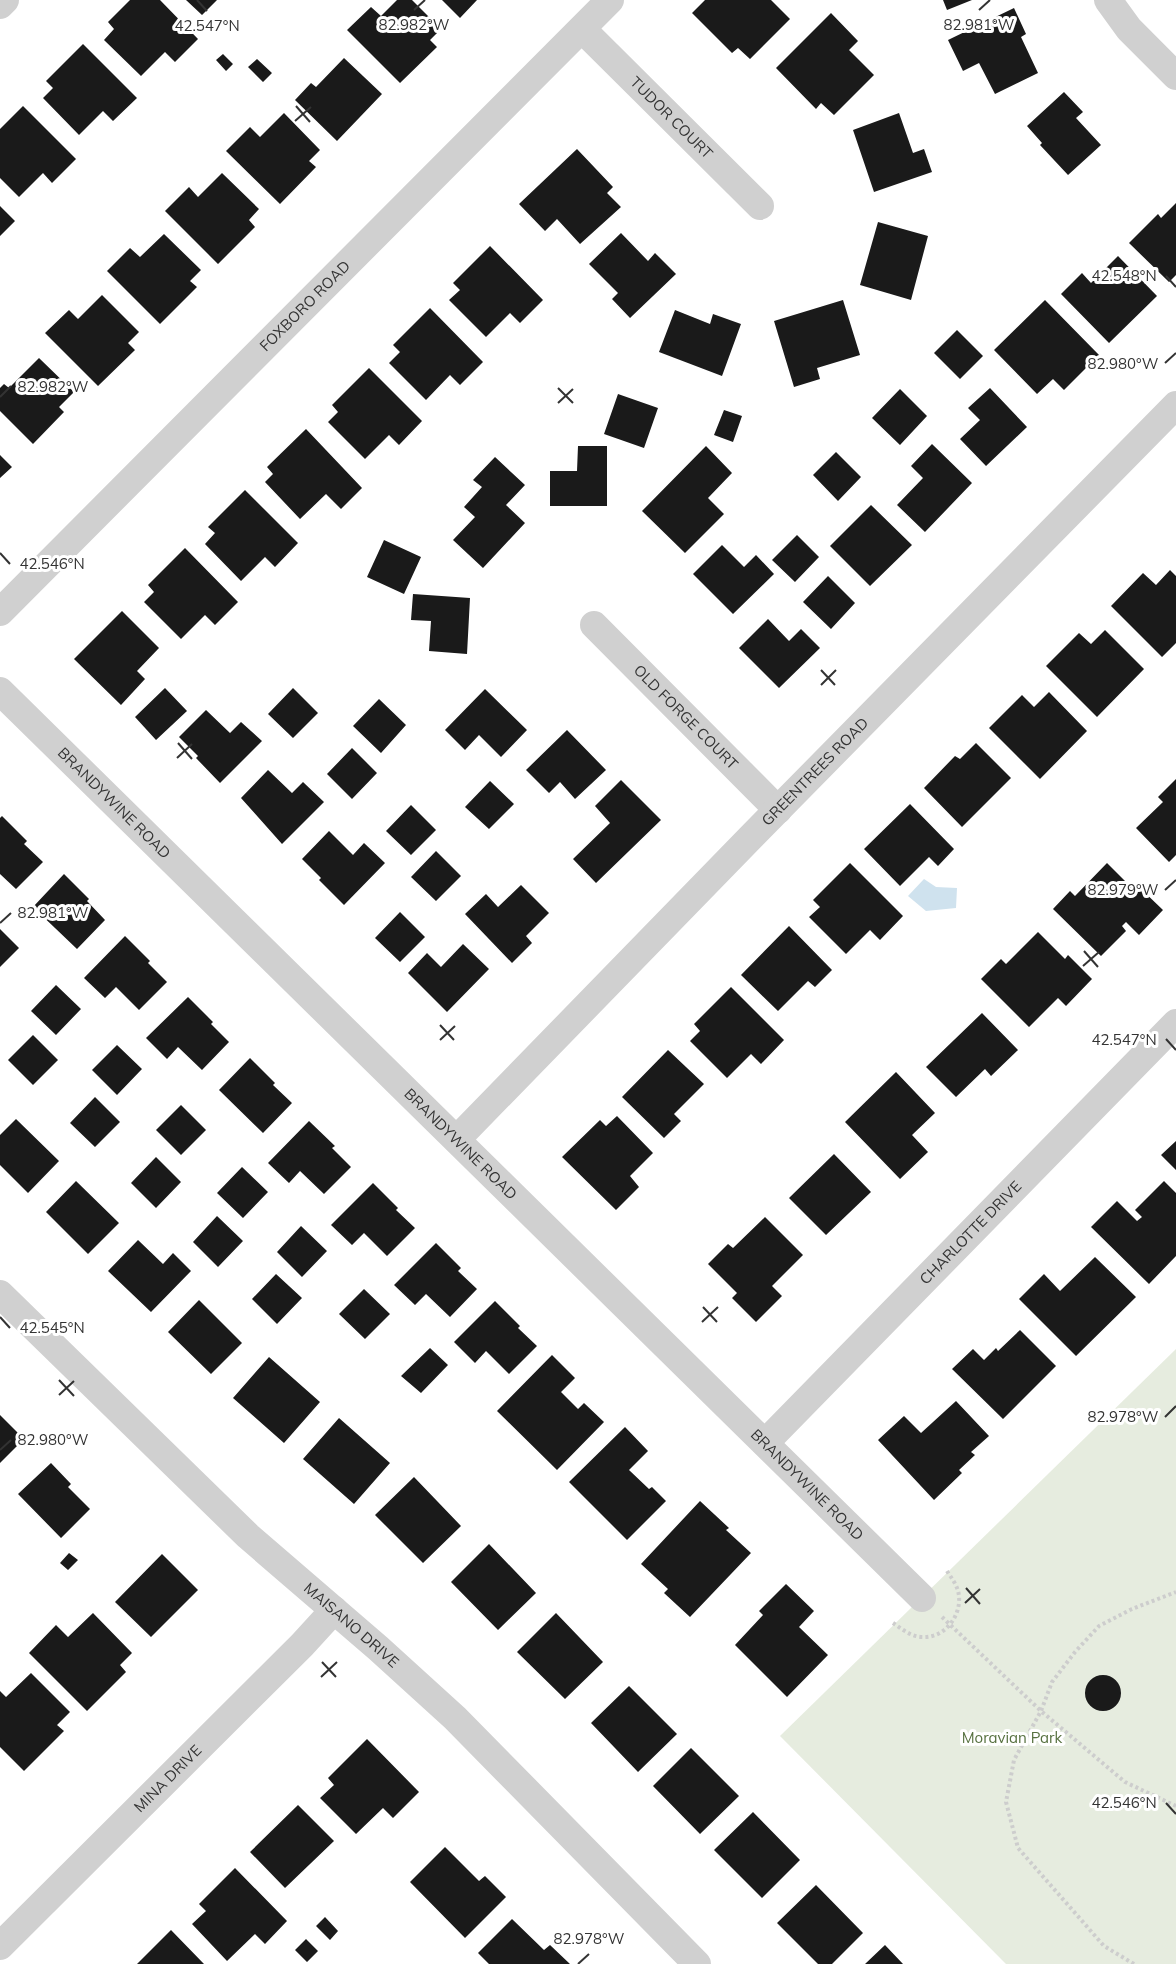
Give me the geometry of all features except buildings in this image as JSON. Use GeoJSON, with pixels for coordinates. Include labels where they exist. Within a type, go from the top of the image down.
{"type":"FeatureCollection","features":[{"type":"Feature","properties":{"kind":"street"},"geometry":{"type":"LineString","coordinates":[[0,5],[5,0]]}},
{"type":"Feature","properties":{"kind":"street","name":"FOXBORO ROAD"},"geometry":{"type":"LineString","coordinates":[[0,612],[610,0]]}},
{"type":"Feature","properties":{"kind":"street"},"geometry":{"type":"LineString","coordinates":[[1108,0],[1129,29],[1176,76]]}},
{"type":"Feature","properties":{"kind":"street","name":"TUDOR COURT"},"geometry":{"type":"LineString","coordinates":[[582,29],[760,206]]}},
{"type":"Feature","properties":{"kind":"street","name":"GREENTREES ROAD"},"geometry":{"type":"LineString","coordinates":[[457,1139],[1176,405]]}},
{"type":"Feature","properties":{"kind":"street","name":"OLD FORGE COURT"},"geometry":{"type":"LineString","coordinates":[[594,625],[778,810]]}},
{"type":"Feature","properties":{"kind":"street","name":"BRANDYWINE ROAD"},"geometry":{"type":"LineString","coordinates":[[0,691],[922,1598]]}},
{"type":"Feature","properties":{"kind":"street","name":"CHARLOTTE DRIVE"},"geometry":{"type":"LineString","coordinates":[[765,1443],[1176,1023]]}},
{"type":"Feature","properties":{"kind":"street","name":"MAISANO DRIVE"},"geometry":{"type":"LineString","coordinates":[[0,1294],[248,1536],[456,1718],[688,1961]]}},
{"type":"Feature","properties":{"kind":"street","name":"MINA DRIVE"},"geometry":{"type":"LineString","coordinates":[[0,1946],[334,1610]]}},
{"type":"Feature","properties":{"kind":"path"},"geometry":{"type":"LineString","coordinates":[[1134,1964],[1104,1946],[1018,1848],[1006,1802],[1014,1760],[1041,1711],[1052,1682],[1075,1652],[1099,1626],[1132,1609],[1176,1592]]}},
{"type":"Feature","properties":{"kind":"path"},"geometry":{"type":"LineString","coordinates":[[922,1598],[1041,1711],[1125,1782],[1176,1806]]}},
{"type":"Feature","properties":{"kind":"green space","name":"Moravian Park"},"geometry":{"type":"Polygon","coordinates":[[[1176,1349],[1176,1964],[1006,1964],[780,1736],[1176,1349]]]}},
{"type":"Feature","properties":{"kind":"water"},"geometry":{"type":"Polygon","coordinates":[[[924,879],[936,887],[957,888],[956,908],[926,911],[908,896],[924,879]]]}}]}
